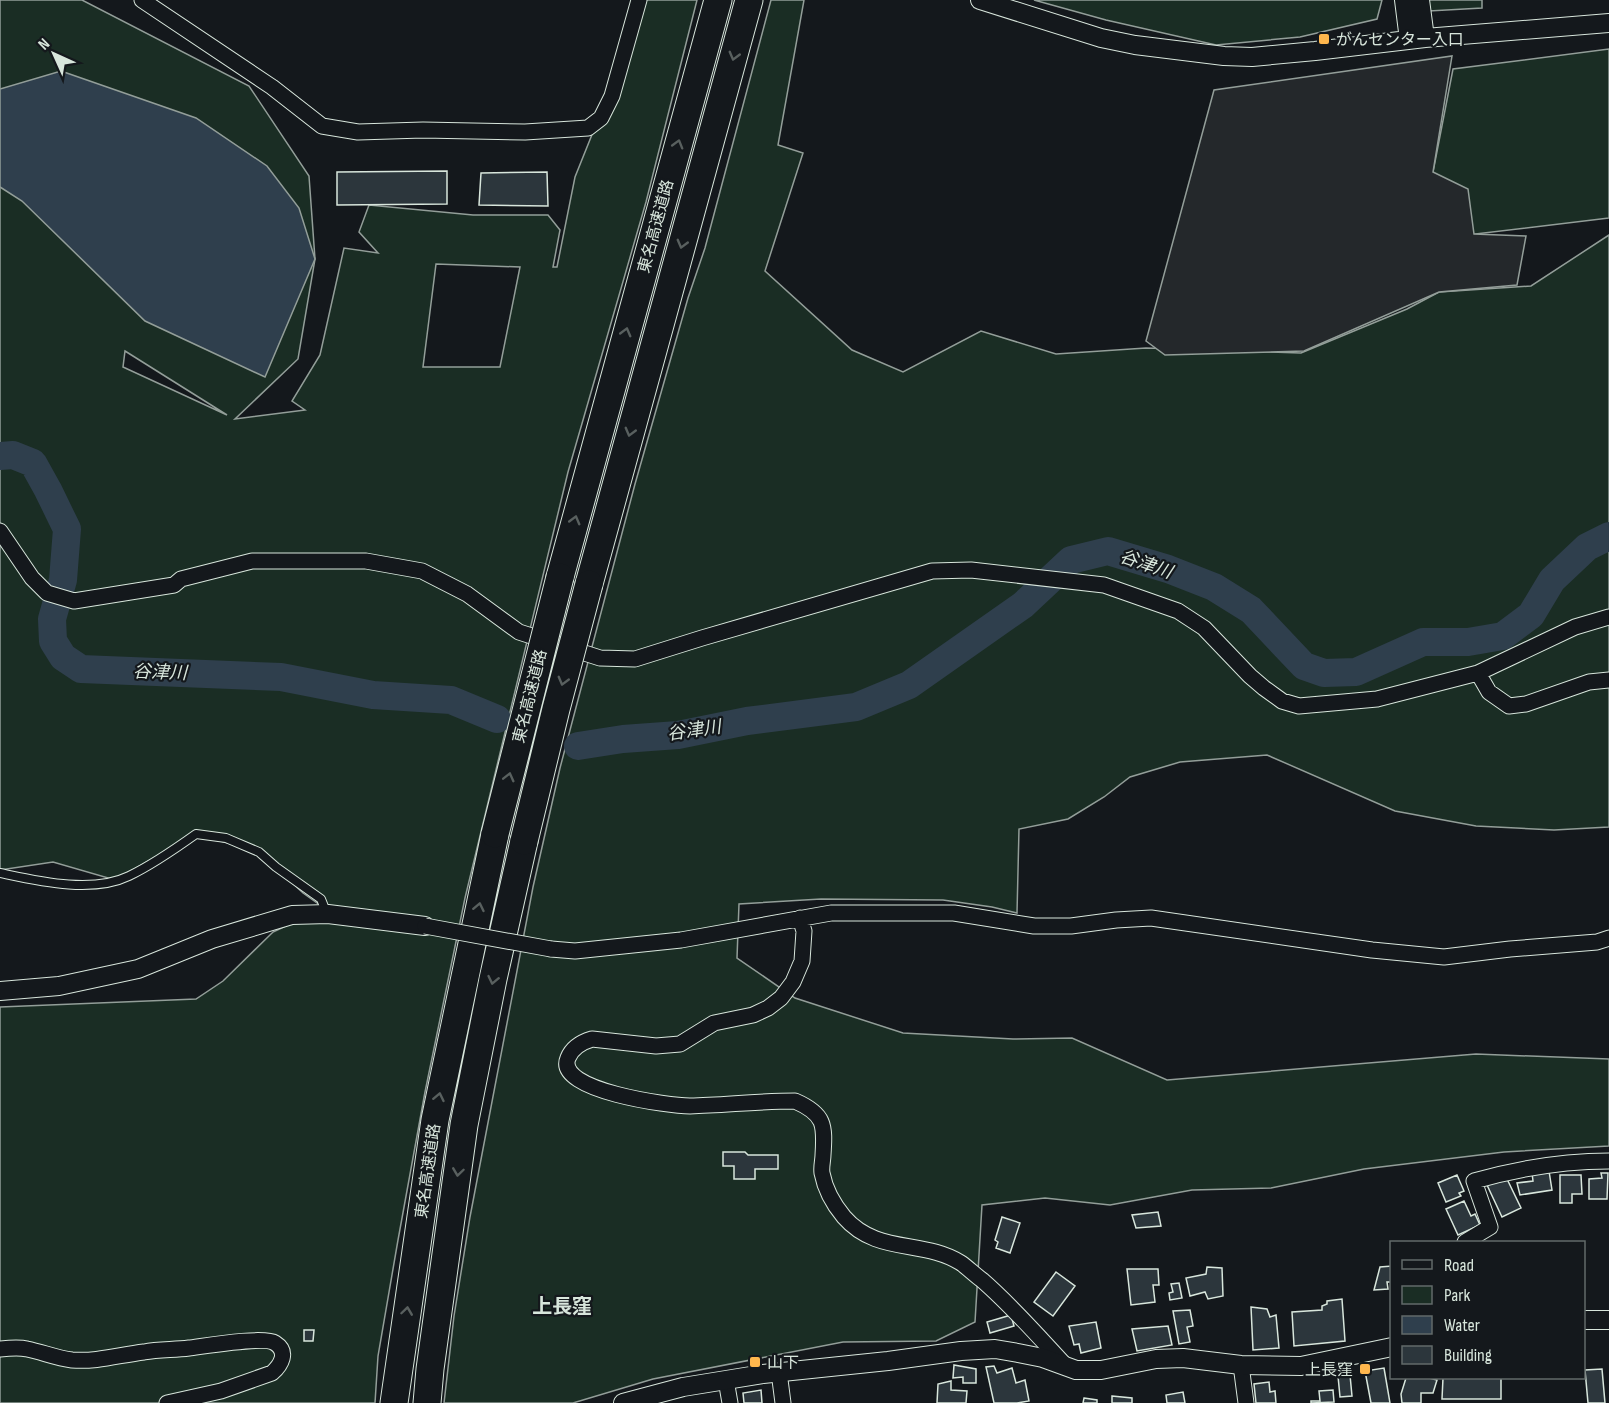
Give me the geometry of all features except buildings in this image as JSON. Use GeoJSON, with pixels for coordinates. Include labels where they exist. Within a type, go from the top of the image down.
{"type":"FeatureCollection","features":[{"type":"Feature","properties":{"kind":"highway","name":"東名高速道路"},"geometry":{"type":"LineString","coordinates":[[394,1403],[435,1120],[495,834],[560,577],[718,0]]}},
{"type":"Feature","properties":{"kind":"highway","name":"東名高速道路"},"geometry":{"type":"LineString","coordinates":[[427,1403],[464,1125],[493,979],[524,841],[589,584],[749,0]]}},
{"type":"Feature","properties":{"kind":"street"},"geometry":{"type":"LineString","coordinates":[[142,0],[272,87],[322,126],[358,132],[423,130],[525,132],[588,128],[601,118],[612,96],[639,0]]}},
{"type":"Feature","properties":{"kind":"street"},"geometry":{"type":"LineString","coordinates":[[980,0],[1101,38],[1135,45],[1224,56],[1262,56],[1417,39],[1609,23]]}},
{"type":"Feature","properties":{"kind":"street"},"geometry":{"type":"LineString","coordinates":[[1404,0],[1417,39]]}},
{"type":"Feature","properties":{"kind":"street"},"geometry":{"type":"LineString","coordinates":[[1417,39],[1420,0]]}},
{"type":"Feature","properties":{"kind":"street"},"geometry":{"type":"LineString","coordinates":[[0,531],[32,578],[47,593],[74,601],[174,585],[181,579],[252,561],[366,561],[422,572],[467,594],[519,632],[600,658],[635,659],[932,571],[971,570],[1104,585],[1178,611],[1204,628],[1264,688],[1282,700],[1299,706],[1377,699],[1478,673],[1575,627],[1609,617]]}},
{"type":"Feature","properties":{"kind":"street"},"geometry":{"type":"LineString","coordinates":[[1478,673],[1490,692],[1509,706],[1526,704],[1589,682],[1609,680]]}},
{"type":"Feature","properties":{"kind":"street"},"geometry":{"type":"LineString","coordinates":[[0,991],[59,986],[138,969],[212,939],[292,915],[328,914],[425,926],[551,949],[575,951],[681,940],[831,913],[954,913],[1034,926],[1071,926],[1151,918],[1371,950],[1444,957],[1597,942],[1609,938]]}},
{"type":"Feature","properties":{"kind":"street"},"geometry":{"type":"LineString","coordinates":[[800,918],[804,931],[802,961],[793,982],[781,998],[768,1008],[753,1015],[714,1023],[680,1044],[656,1046],[592,1039],[576,1047],[568,1057],[567,1066],[571,1074],[591,1086],[635,1099],[688,1106],[795,1101],[810,1107],[824,1126],[822,1172],[832,1201],[846,1219],[865,1234],[884,1243],[924,1249],[961,1263],[1002,1297],[1065,1365]]}},
{"type":"Feature","properties":{"kind":"street"},"geometry":{"type":"LineString","coordinates":[[1467,1241],[1490,1227],[1474,1181],[1529,1167],[1577,1161],[1609,1161]]}},
{"type":"Feature","properties":{"kind":"street"},"geometry":{"type":"LineString","coordinates":[[1585,1320],[1609,1320]]}},
{"type":"Feature","properties":{"kind":"street"},"geometry":{"type":"LineString","coordinates":[[0,1348],[26,1348],[72,1360],[103,1360],[145,1351],[178,1350],[241,1342],[268,1341],[275,1343],[281,1349],[282,1360],[279,1367],[272,1373],[221,1391],[167,1403]]}},
{"type":"Feature","properties":{"kind":"street"},"geometry":{"type":"LineString","coordinates":[[623,1403],[682,1387],[726,1380],[961,1351],[995,1349],[1035,1356],[1076,1370],[1101,1370],[1156,1359],[1183,1358],[1241,1365],[1301,1366],[1390,1347]]}},
{"type":"Feature","properties":{"kind":"street"},"geometry":{"type":"LineString","coordinates":[[1241,1365],[1246,1403]]}},
{"type":"Feature","properties":{"kind":"street"},"geometry":{"type":"LineString","coordinates":[[779,1372],[783,1403]]}},
{"type":"Feature","properties":{"kind":"street"},"geometry":{"type":"LineString","coordinates":[[726,1380],[730,1403]]}},
{"type":"Feature","properties":{"kind":"lane"},"geometry":{"type":"LineString","coordinates":[[0,873],[75,886],[105,883],[127,877],[196,834],[226,838],[259,852],[321,899],[328,914]]}},
{"type":"Feature","properties":{"kind":"green space"},"geometry":{"type":"Polygon","coordinates":[[[0,0],[82,0],[249,86],[309,176],[315,259],[298,359],[235,419],[305,410],[292,401],[320,355],[344,248],[378,253],[359,232],[369,205],[473,215],[548,215],[560,230],[553,267],[557,267],[575,177],[646,0],[697,0],[646,202],[568,472],[465,898],[425,1092],[398,1240],[378,1356],[375,1403],[0,1403],[0,1007],[196,999],[223,981],[273,932],[324,908],[303,893],[259,852],[196,834],[115,880],[53,862],[0,870],[0,0]],[[436,264],[423,367],[500,367],[520,267],[436,264]],[[125,351],[123,367],[227,415],[125,351]]]}},
{"type":"Feature","properties":{"kind":"green space"},"geometry":{"type":"Polygon","coordinates":[[[771,0],[804,0],[778,145],[803,153],[765,271],[852,350],[903,372],[981,331],[1056,354],[1146,348],[1301,353],[1407,309],[1439,292],[1531,286],[1609,235],[1609,827],[1554,830],[1476,826],[1395,811],[1267,755],[1180,762],[1130,777],[1104,797],[1068,819],[1019,829],[1017,913],[943,900],[821,899],[739,904],[737,958],[795,998],[903,1033],[1013,1039],[1072,1038],[1167,1080],[1476,1054],[1609,1059],[1609,1146],[1504,1152],[1364,1169],[1271,1188],[1192,1190],[1110,1205],[1045,1198],[982,1205],[975,1322],[936,1341],[843,1342],[653,1379],[573,1403],[444,1403],[454,1316],[470,1217],[533,887],[560,768],[635,484],[688,298],[705,248],[771,0]]]}},
{"type":"Feature","properties":{"kind":"green space"},"geometry":{"type":"Polygon","coordinates":[[[1034,0],[1382,0],[1377,19],[1300,37],[1216,45],[1106,20],[1034,0]]]}},
{"type":"Feature","properties":{"kind":"green space"},"geometry":{"type":"Polygon","coordinates":[[[1429,0],[1482,0],[1482,8],[1429,11],[1429,0]]]}},
{"type":"Feature","properties":{"kind":"green space"},"geometry":{"type":"Polygon","coordinates":[[[1609,49],[1609,218],[1467,235],[1433,172],[1453,69],[1609,49]]]}},
{"type":"Feature","properties":{"kind":"shaded area"},"geometry":{"type":"Polygon","coordinates":[[[1452,56],[1433,172],[1468,189],[1474,234],[1526,236],[1517,285],[1439,292],[1304,351],[1165,355],[1146,341],[1214,90],[1452,56]]]}},
{"type":"Feature","properties":{"kind":"water"},"geometry":{"type":"Polygon","coordinates":[[[61,71],[196,118],[267,166],[299,208],[315,259],[265,377],[145,321],[22,201],[0,187],[0,89],[61,71]]]}},
{"type":"Feature","properties":{"kind":"waterway","name":"谷津川"},"geometry":{"type":"LineString","coordinates":[[0,456],[13,455],[33,463],[67,529],[63,580],[52,619],[53,641],[63,657],[81,669],[281,677],[373,695],[451,700],[497,719]]}},
{"type":"Feature","properties":{"kind":"waterway","name":"谷津川"},"geometry":{"type":"LineString","coordinates":[[578,746],[623,739],[678,735],[747,721],[856,707],[909,685],[1023,605],[1071,560],[1108,551],[1168,569],[1214,587],[1251,610],[1304,666],[1324,673],[1356,672],[1423,642],[1468,642],[1503,636],[1531,615],[1552,580],[1587,547],[1609,536]]}},
{"type":"Feature","properties":{"kind":"place","name":"がんセンター入口"},"geometry":{"type":"Point","coordinates":[1324,39]}},
{"type":"Feature","properties":{"kind":"place","name":"山下"},"geometry":{"type":"Point","coordinates":[755,1362]}},
{"type":"Feature","properties":{"kind":"place","name":"上長窪"},"geometry":{"type":"Point","coordinates":[1365,1369]}},
{"type":"Feature","properties":{"kind":"district","name":"上長窪"},"geometry":{"type":"Point","coordinates":[562,1306]}}]}
